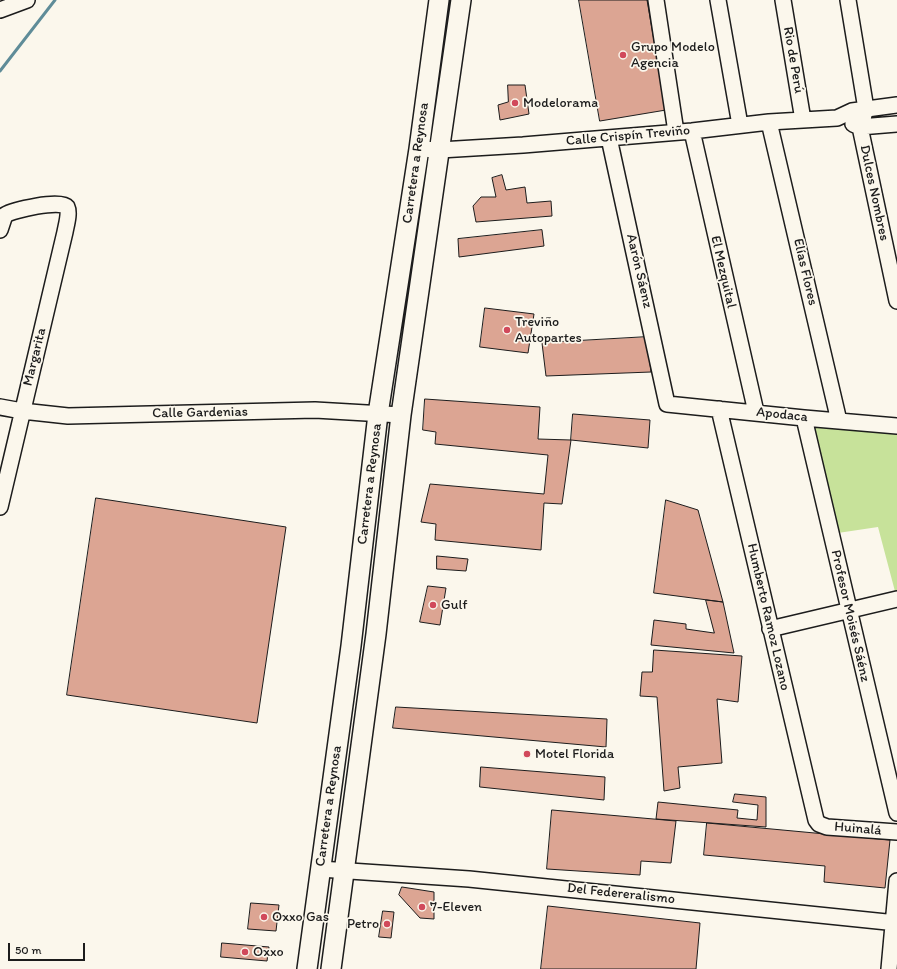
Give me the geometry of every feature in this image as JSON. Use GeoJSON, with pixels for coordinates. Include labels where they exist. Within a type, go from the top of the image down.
{"type":"FeatureCollection","features":[{"type":"Feature","properties":{"kind":"main road","name":"Carretera a Reynosa"},"geometry":{"type":"LineString","coordinates":[[306,969],[351,646],[378,414],[419,149],[439,0]]}},
{"type":"Feature","properties":{"kind":"main road","name":"Carretera a Reynosa"},"geometry":{"type":"LineString","coordinates":[[331,969],[376,634],[401,415],[461,0]]}},
{"type":"Feature","properties":{"kind":"street"},"geometry":{"type":"LineString","coordinates":[[0,10],[27,0]]}},
{"type":"Feature","properties":{"kind":"street"},"geometry":{"type":"LineString","coordinates":[[656,0],[676,132]]}},
{"type":"Feature","properties":{"kind":"street"},"geometry":{"type":"LineString","coordinates":[[718,0],[740,125]]}},
{"type":"Feature","properties":{"kind":"street","name":"Rio de Perú"},"geometry":{"type":"LineString","coordinates":[[783,0],[803,120]]}},
{"type":"Feature","properties":{"kind":"street"},"geometry":{"type":"LineString","coordinates":[[848,0],[866,109]]}},
{"type":"Feature","properties":{"kind":"street","name":"Calle Crispín Treviño"},"geometry":{"type":"LineString","coordinates":[[419,149],[440,150],[609,138],[692,131],[769,122],[837,118],[852,111],[897,105]]}},
{"type":"Feature","properties":{"kind":"street","name":"Dulces Nombres"},"geometry":{"type":"LineString","coordinates":[[866,109],[860,127],[892,262],[897,301]]}},
{"type":"Feature","properties":{"kind":"street","name":"Calle Crispín Treviño"},"geometry":{"type":"LineString","coordinates":[[837,118],[860,127],[897,124]]}},
{"type":"Feature","properties":{"kind":"street","name":"Elías Flores"},"geometry":{"type":"LineString","coordinates":[[769,122],[839,421]]}},
{"type":"Feature","properties":{"kind":"street","name":"El Mezquital"},"geometry":{"type":"LineString","coordinates":[[692,131],[756,412]]}},
{"type":"Feature","properties":{"kind":"street","name":"Aarón Sáenz"},"geometry":{"type":"LineString","coordinates":[[609,138],[667,404]]}},
{"type":"Feature","properties":{"kind":"street","name":"Margarita"},"geometry":{"type":"LineString","coordinates":[[0,230],[5,215],[14,211],[54,204],[65,205],[67,208],[68,215],[65,232],[0,507]]}},
{"type":"Feature","properties":{"kind":"street","name":"Apodaca"},"geometry":{"type":"LineString","coordinates":[[667,404],[897,426]]}},
{"type":"Feature","properties":{"kind":"street","name":"Calle Gardenias"},"geometry":{"type":"LineString","coordinates":[[0,407],[22,412],[68,416],[315,410],[401,415]]}},
{"type":"Feature","properties":{"kind":"street","name":"Humberto Ramoz Lozano"},"geometry":{"type":"LineString","coordinates":[[719,409],[814,815],[819,824]]}},
{"type":"Feature","properties":{"kind":"street","name":"Profesor Moisés Sáénz"},"geometry":{"type":"LineString","coordinates":[[804,418],[848,611],[897,813]]}},
{"type":"Feature","properties":{"kind":"street"},"geometry":{"type":"LineString","coordinates":[[770,629],[897,598]]}},
{"type":"Feature","properties":{"kind":"street","name":"Huinalá"},"geometry":{"type":"LineString","coordinates":[[819,824],[827,827],[897,832]]}},
{"type":"Feature","properties":{"kind":"street","name":"Del Federeralismo"},"geometry":{"type":"LineString","coordinates":[[320,869],[476,879],[895,922]]}},
{"type":"Feature","properties":{"kind":"street"},"geometry":{"type":"LineString","coordinates":[[889,969],[895,922],[897,881]]}},
{"type":"Feature","properties":{"kind":"green space"},"geometry":{"type":"Polygon","coordinates":[[[804,418],[897,426],[897,599],[878,527],[831,534],[804,418]]]}},
{"type":"Feature","properties":{"kind":"building","name":"Grupo Modelo Agencia"},"geometry":{"type":"Polygon","coordinates":[[[579,0],[647,0],[666,110],[600,121],[579,0]]]}},
{"type":"Feature","properties":{"kind":"building","name":"Modelorama"},"geometry":{"type":"Polygon","coordinates":[[[508,85],[525,85],[529,114],[500,120],[498,105],[508,102],[508,85]]]}},
{"type":"Feature","properties":{"kind":"building"},"geometry":{"type":"Polygon","coordinates":[[[502,175],[506,190],[525,187],[527,203],[551,201],[552,216],[476,222],[473,206],[481,197],[496,197],[492,178],[502,175]]]}},
{"type":"Feature","properties":{"kind":"building"},"geometry":{"type":"Polygon","coordinates":[[[542,230],[544,246],[459,257],[458,239],[542,230]]]}},
{"type":"Feature","properties":{"kind":"building","name":"Treviño Autopartes"},"geometry":{"type":"Polygon","coordinates":[[[485,308],[534,314],[528,353],[480,347],[485,308]]]}},
{"type":"Feature","properties":{"kind":"building"},"geometry":{"type":"Polygon","coordinates":[[[647,337],[651,372],[546,376],[542,343],[647,337]]]}},
{"type":"Feature","properties":{"kind":"building"},"geometry":{"type":"Polygon","coordinates":[[[425,399],[540,407],[538,439],[571,440],[562,504],[544,503],[541,550],[435,540],[436,524],[421,522],[430,484],[544,494],[548,455],[435,444],[436,432],[423,430],[425,399]]]}},
{"type":"Feature","properties":{"kind":"building"},"geometry":{"type":"Polygon","coordinates":[[[573,414],[650,420],[648,448],[571,440],[573,414]]]}},
{"type":"Feature","properties":{"kind":"building"},"geometry":{"type":"Polygon","coordinates":[[[96,498],[286,527],[257,723],[67,695],[96,498]]]}},
{"type":"Feature","properties":{"kind":"building"},"geometry":{"type":"Polygon","coordinates":[[[666,500],[698,510],[723,602],[654,593],[666,500]]]}},
{"type":"Feature","properties":{"kind":"building"},"geometry":{"type":"Polygon","coordinates":[[[437,556],[468,559],[466,571],[437,569],[437,556]]]}},
{"type":"Feature","properties":{"kind":"building","name":"Gulf"},"geometry":{"type":"Polygon","coordinates":[[[428,586],[446,588],[440,625],[420,622],[428,586]]]}},
{"type":"Feature","properties":{"kind":"building"},"geometry":{"type":"Polygon","coordinates":[[[706,600],[723,602],[734,653],[651,645],[654,620],[686,624],[686,629],[714,633],[706,600]]]}},
{"type":"Feature","properties":{"kind":"building"},"geometry":{"type":"Polygon","coordinates":[[[654,650],[742,656],[738,702],[717,699],[722,763],[678,767],[680,788],[664,791],[657,697],[640,696],[642,672],[652,672],[654,650]]]}},
{"type":"Feature","properties":{"kind":"building"},"geometry":{"type":"Polygon","coordinates":[[[396,707],[607,719],[606,747],[393,728],[396,707]]]}},
{"type":"Feature","properties":{"kind":"building"},"geometry":{"type":"Polygon","coordinates":[[[481,767],[605,777],[604,800],[480,787],[481,767]]]}},
{"type":"Feature","properties":{"kind":"building"},"geometry":{"type":"Polygon","coordinates":[[[735,794],[766,797],[766,827],[656,819],[658,802],[738,810],[737,818],[757,820],[758,805],[733,802],[735,794]]]}},
{"type":"Feature","properties":{"kind":"building"},"geometry":{"type":"Polygon","coordinates":[[[552,810],[676,821],[671,863],[641,861],[640,875],[547,869],[552,810]]]}},
{"type":"Feature","properties":{"kind":"building"},"geometry":{"type":"Polygon","coordinates":[[[707,823],[890,840],[885,888],[824,882],[825,866],[704,855],[707,823]]]}},
{"type":"Feature","properties":{"kind":"building","name":"7-Eleven"},"geometry":{"type":"Polygon","coordinates":[[[402,887],[434,892],[434,919],[420,918],[399,895],[402,887]]]}},
{"type":"Feature","properties":{"kind":"building","name":"Oxxo Gas"},"geometry":{"type":"Polygon","coordinates":[[[251,903],[279,905],[276,931],[248,929],[251,903]]]}},
{"type":"Feature","properties":{"kind":"building"},"geometry":{"type":"Polygon","coordinates":[[[548,906],[700,923],[696,969],[541,969],[548,906]]]}},
{"type":"Feature","properties":{"kind":"building","name":"Petro"},"geometry":{"type":"Polygon","coordinates":[[[383,911],[394,912],[391,938],[379,937],[383,911]]]}},
{"type":"Feature","properties":{"kind":"building","name":"Oxxo"},"geometry":{"type":"Polygon","coordinates":[[[222,943],[269,947],[267,961],[221,957],[222,943]]]}},
{"type":"Feature","properties":{"kind":"waterway"},"geometry":{"type":"LineString","coordinates":[[0,71],[55,0]]}},
{"type":"Feature","properties":{"kind":"place","name":"Grupo Modelo Agencia"},"geometry":{"type":"Point","coordinates":[623,55]}},
{"type":"Feature","properties":{"kind":"place","name":"Modelorama"},"geometry":{"type":"Point","coordinates":[515,103]}},
{"type":"Feature","properties":{"kind":"place","name":"Treviño Autopartes"},"geometry":{"type":"Point","coordinates":[507,330]}},
{"type":"Feature","properties":{"kind":"place","name":"Gulf"},"geometry":{"type":"Point","coordinates":[433,605]}},
{"type":"Feature","properties":{"kind":"place","name":"Motel Florida"},"geometry":{"type":"Point","coordinates":[527,754]}},
{"type":"Feature","properties":{"kind":"place","name":"7-Eleven"},"geometry":{"type":"Point","coordinates":[422,907]}},
{"type":"Feature","properties":{"kind":"place","name":"Oxxo Gas"},"geometry":{"type":"Point","coordinates":[264,917]}},
{"type":"Feature","properties":{"kind":"place","name":"Petro"},"geometry":{"type":"Point","coordinates":[387,924]}},
{"type":"Feature","properties":{"kind":"place","name":"Oxxo"},"geometry":{"type":"Point","coordinates":[245,952]}}]}
